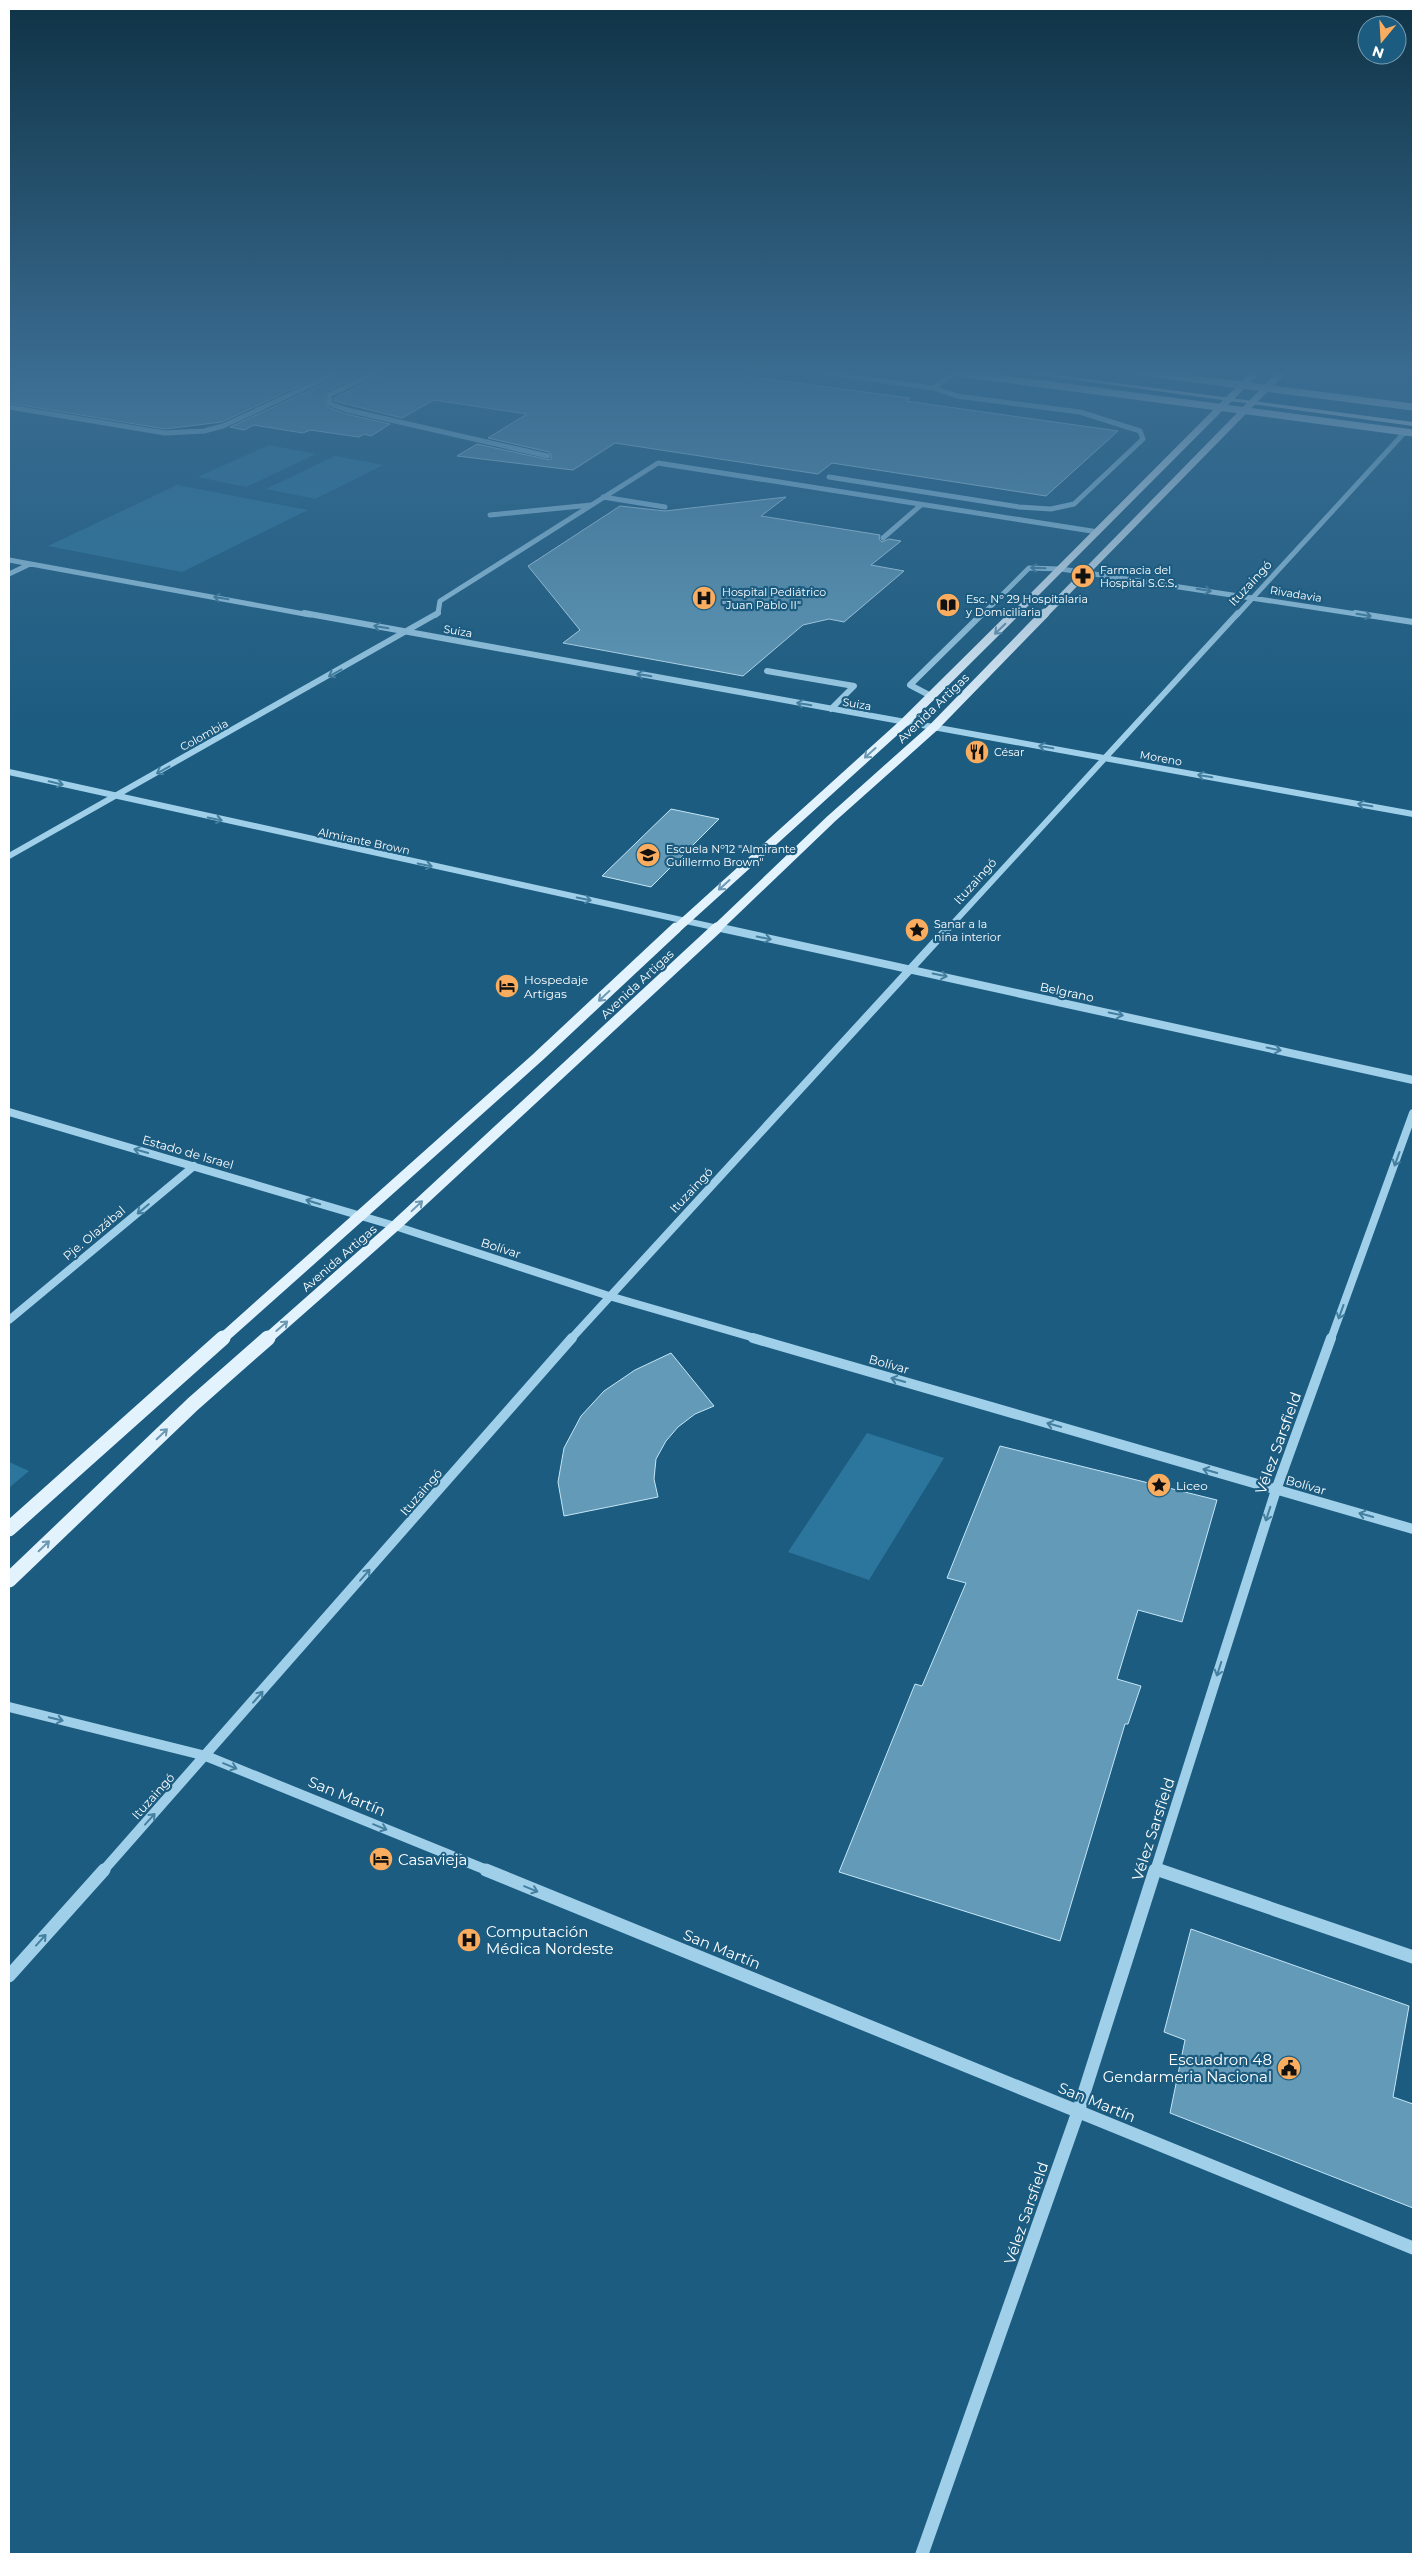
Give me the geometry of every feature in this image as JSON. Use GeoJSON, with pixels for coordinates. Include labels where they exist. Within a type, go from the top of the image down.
{"type":"FeatureCollection","features":[{"type":"Feature","properties":{"kind":"main road","name":"Avenida Artigas"},"geometry":{"type":"LineString","coordinates":[[9,1529],[538,1057],[684,921],[904,723],[1138,492]]}},
{"type":"Feature","properties":{"kind":"main road","name":"Avenida Artigas"},"geometry":{"type":"LineString","coordinates":[[9,1580],[193,1404],[395,1226],[831,819],[933,728],[1164,492]]}},
{"type":"Feature","properties":{"kind":"street","name":"Colombia"},"geometry":{"type":"LineString","coordinates":[[9,856],[408,632],[438,613],[440,601],[612,492]]}},
{"type":"Feature","properties":{"kind":"street","name":"Colombia"},"geometry":{"type":"LineString","coordinates":[[836,492],[1098,532]]}},
{"type":"Feature","properties":{"kind":"street"},"geometry":{"type":"LineString","coordinates":[[922,492],[1020,507],[1050,509],[1074,504],[1087,492]]}},
{"type":"Feature","properties":{"kind":"street","name":"Ituzaingó"},"geometry":{"type":"LineString","coordinates":[[9,1976],[206,1756],[609,1296],[1253,598],[1354,492]]}},
{"type":"Feature","properties":{"kind":"street"},"geometry":{"type":"LineString","coordinates":[[603,497],[665,507]]}},
{"type":"Feature","properties":{"kind":"street"},"geometry":{"type":"LineString","coordinates":[[490,514],[577,505],[591,506]]}},
{"type":"Feature","properties":{"kind":"street"},"geometry":{"type":"LineString","coordinates":[[883,538],[920,505]]}},
{"type":"Feature","properties":{"kind":"street"},"geometry":{"type":"LineString","coordinates":[[1007,518],[1020,507]]}},
{"type":"Feature","properties":{"kind":"street","name":"Suiza"},"geometry":{"type":"LineString","coordinates":[[9,560],[904,723]]}},
{"type":"Feature","properties":{"kind":"street"},"geometry":{"type":"LineString","coordinates":[[9,574],[30,564]]}},
{"type":"Feature","properties":{"kind":"street","name":"Rivadavia"},"geometry":{"type":"LineString","coordinates":[[931,696],[910,685],[1029,568],[1086,572],[1413,622]]}},
{"type":"Feature","properties":{"kind":"street"},"geometry":{"type":"LineString","coordinates":[[767,671],[854,686],[831,709]]}},
{"type":"Feature","properties":{"kind":"street","name":"Moreno"},"geometry":{"type":"LineString","coordinates":[[904,723],[1413,814]]}},
{"type":"Feature","properties":{"kind":"street","name":"Almirante Brown"},"geometry":{"type":"LineString","coordinates":[[9,772],[115,797],[716,928]]}},
{"type":"Feature","properties":{"kind":"street","name":"Belgrano"},"geometry":{"type":"LineString","coordinates":[[716,928],[912,969],[1413,1080]]}},
{"type":"Feature","properties":{"kind":"street","name":"Estado de Israel"},"geometry":{"type":"LineString","coordinates":[[9,1112],[360,1216]]}},
{"type":"Feature","properties":{"kind":"street","name":"Vélez Sarsfield"},"geometry":{"type":"LineString","coordinates":[[922,2554],[1078,2112],[1276,1490],[1413,1113]]}},
{"type":"Feature","properties":{"kind":"street","name":"Pje. Olazábal"},"geometry":{"type":"LineString","coordinates":[[9,1320],[194,1166]]}},
{"type":"Feature","properties":{"kind":"street","name":"Bolívar"},"geometry":{"type":"LineString","coordinates":[[360,1216],[609,1296],[1413,1529]]}},
{"type":"Feature","properties":{"kind":"street","name":"San Martín"},"geometry":{"type":"LineString","coordinates":[[9,1707],[206,1756],[1413,2248]]}},
{"type":"Feature","properties":{"kind":"street"},"geometry":{"type":"LineString","coordinates":[[1156,1869],[1413,1957]]}},
{"type":"Feature","properties":{"kind":"shaded area"},"geometry":{"type":"Polygon","coordinates":[[[163,492],[212,492],[308,510],[182,572],[48,546],[163,492]]]}},
{"type":"Feature","properties":{"kind":"shaded area"},"geometry":{"type":"Polygon","coordinates":[[[279,492],[330,492],[315,499],[279,492]]]}},
{"type":"Feature","properties":{"kind":"shaded area"},"geometry":{"type":"Polygon","coordinates":[[[867,1433],[944,1458],[869,1580],[788,1552],[867,1433]]]}},
{"type":"Feature","properties":{"kind":"shaded area"},"geometry":{"type":"Polygon","coordinates":[[[9,1462],[29,1471],[9,1488],[9,1462]]]}},
{"type":"Feature","properties":{"kind":"building"},"geometry":{"type":"Polygon","coordinates":[[[1018,492],[1051,492],[1046,496],[1018,492]]]}},
{"type":"Feature","properties":{"kind":"building","name":"Hospital Pediátrico \"Juan Pablo II\""},"geometry":{"type":"Polygon","coordinates":[[[786,497],[761,516],[880,535],[879,539],[882,542],[889,539],[901,541],[871,565],[904,571],[844,622],[829,619],[803,625],[743,676],[563,643],[580,630],[528,566],[620,506],[665,511],[786,497]]]}},
{"type":"Feature","properties":{"kind":"building"},"geometry":{"type":"Polygon","coordinates":[[[671,809],[719,819],[651,887],[602,876],[671,809]]]}},
{"type":"Feature","properties":{"kind":"building"},"geometry":{"type":"Polygon","coordinates":[[[671,1353],[714,1406],[695,1414],[678,1427],[666,1441],[656,1459],[654,1479],[658,1497],[564,1516],[558,1482],[564,1448],[581,1416],[604,1391],[635,1370],[671,1353]]]}},
{"type":"Feature","properties":{"kind":"building"},"geometry":{"type":"Polygon","coordinates":[[[1000,1446],[1217,1500],[1182,1622],[1138,1610],[1117,1679],[1141,1686],[1128,1724],[1125,1724],[1060,1941],[839,1872],[915,1684],[922,1686],[966,1583],[947,1578],[1000,1446]]]}},
{"type":"Feature","properties":{"kind":"building","name":"Escuadron 48 Gendarmeria Nacional"},"geometry":{"type":"Polygon","coordinates":[[[1191,1929],[1409,2006],[1393,2097],[1413,2104],[1413,2208],[1170,2113],[1185,2040],[1164,2032],[1191,1929]]]}},
{"type":"Feature","properties":{"kind":"place","name":"Farmacia del Hospital S.C.S."},"geometry":{"type":"Point","coordinates":[1083,576]}},
{"type":"Feature","properties":{"kind":"place","name":"Hospital Pediátrico \"Juan Pablo II\""},"geometry":{"type":"Point","coordinates":[704,598]}},
{"type":"Feature","properties":{"kind":"place","name":"Esc. Nº 29 Hospitalaria y Domiciliaria"},"geometry":{"type":"Point","coordinates":[948,605]}},
{"type":"Feature","properties":{"kind":"place","name":"César"},"geometry":{"type":"Point","coordinates":[977,752]}},
{"type":"Feature","properties":{"kind":"place","name":"Escuela Nº12 \"Almirante Guillermo Brown\""},"geometry":{"type":"Point","coordinates":[648,855]}},
{"type":"Feature","properties":{"kind":"place","name":"Sanar a la niña interior"},"geometry":{"type":"Point","coordinates":[917,930]}},
{"type":"Feature","properties":{"kind":"place","name":"Hospedaje Artigas"},"geometry":{"type":"Point","coordinates":[507,986]}},
{"type":"Feature","properties":{"kind":"place","name":"Liceo"},"geometry":{"type":"Point","coordinates":[1159,1485]}},
{"type":"Feature","properties":{"kind":"place","name":"Casavieja"},"geometry":{"type":"Point","coordinates":[381,1859]}},
{"type":"Feature","properties":{"kind":"place","name":"Computación Médica Nordeste"},"geometry":{"type":"Point","coordinates":[469,1940]}},
{"type":"Feature","properties":{"kind":"place","name":"Escuadron 48 Gendarmeria Nacional"},"geometry":{"type":"Point","coordinates":[1289,2068]}}]}
